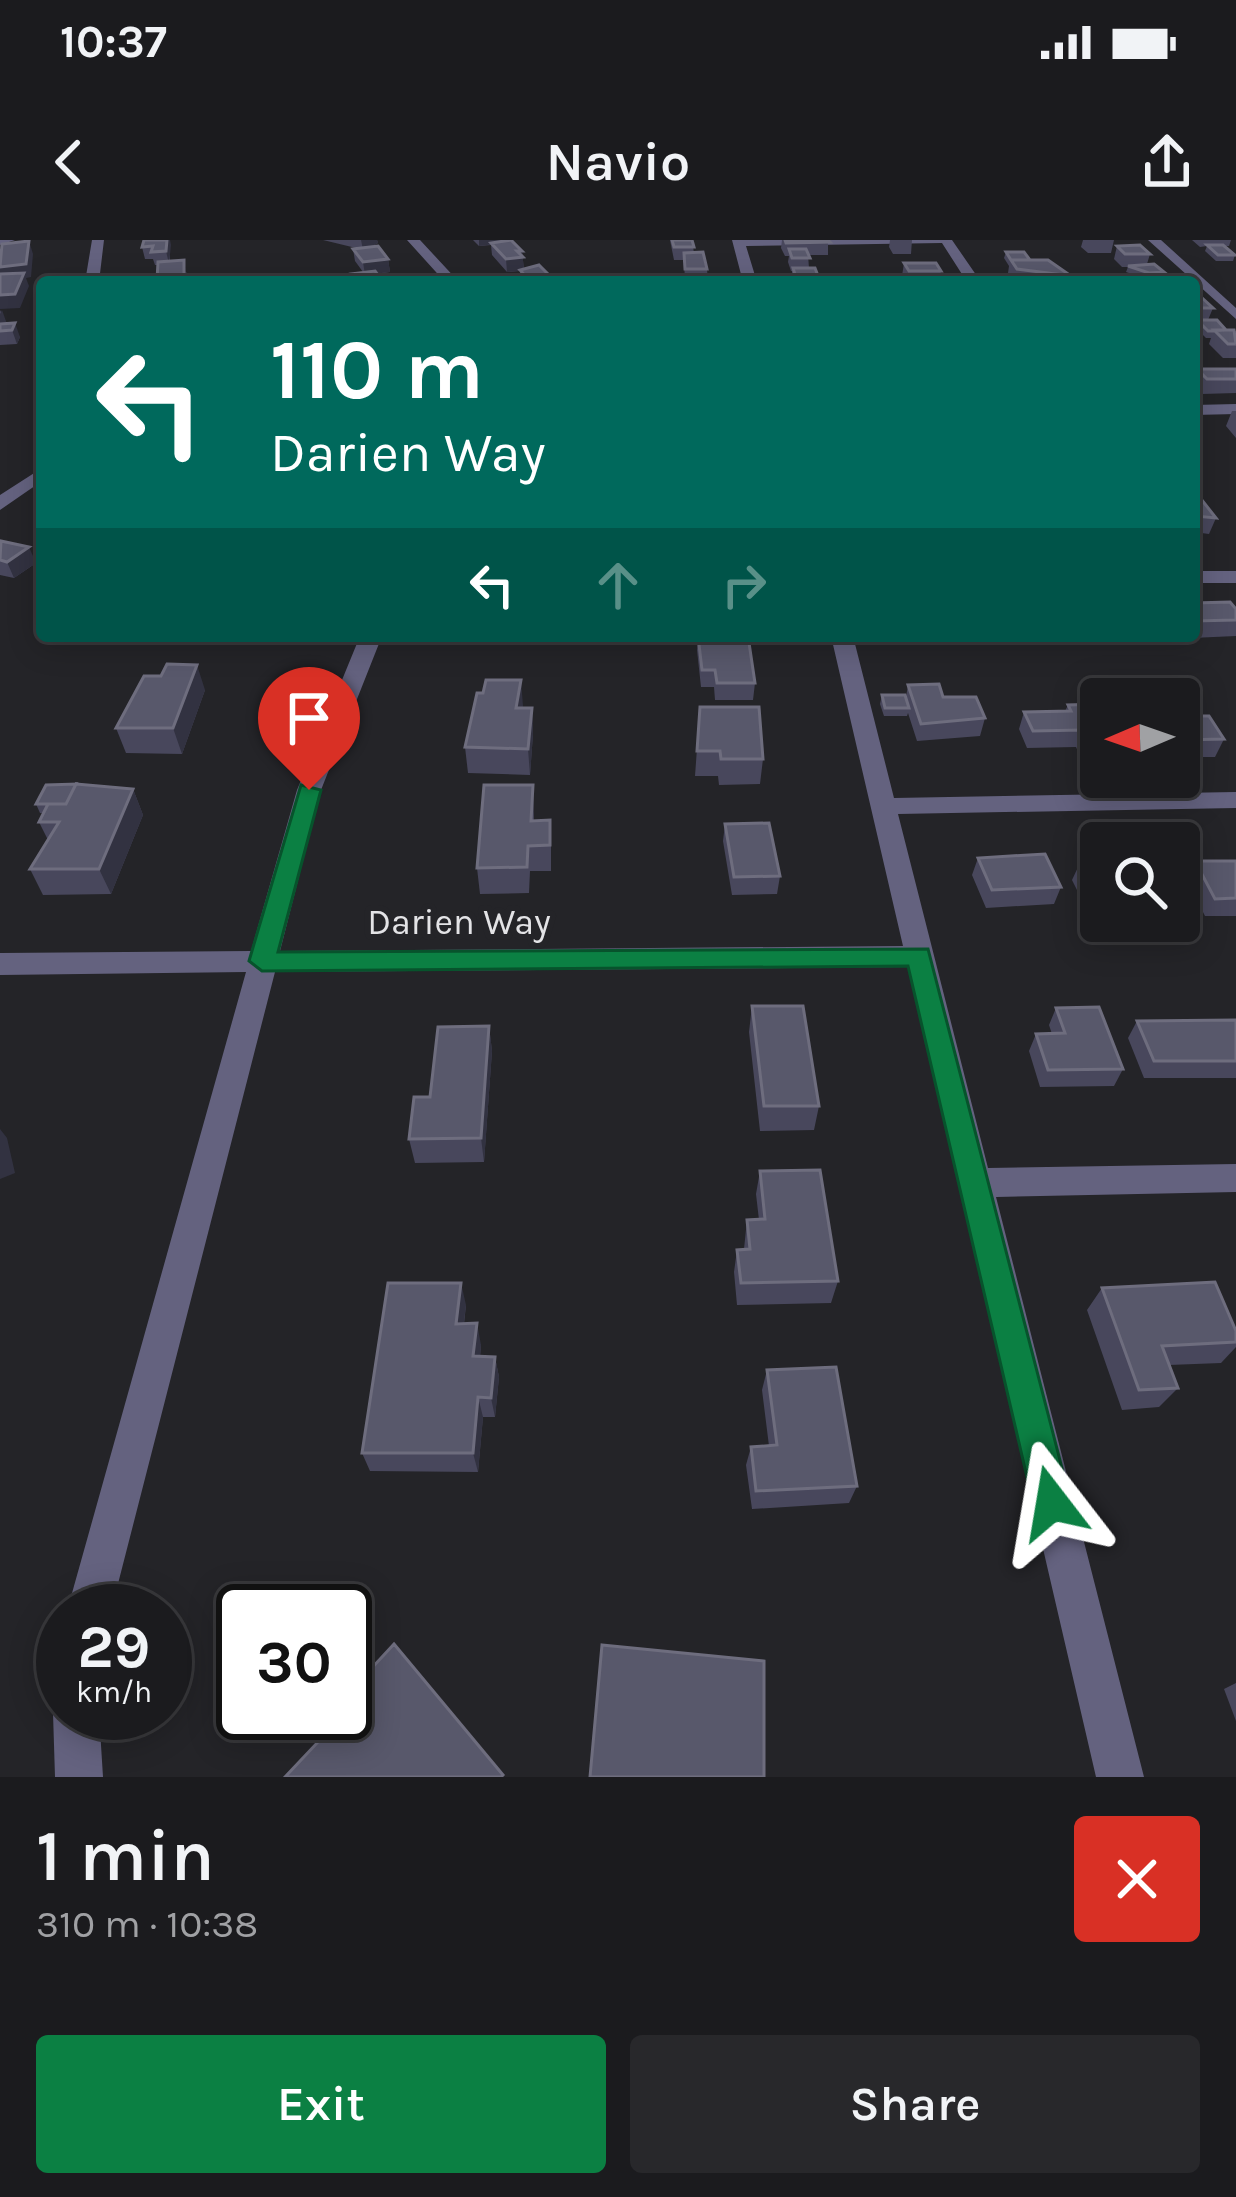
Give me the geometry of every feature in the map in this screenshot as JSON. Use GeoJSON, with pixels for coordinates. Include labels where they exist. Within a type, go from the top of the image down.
{"type":"FeatureCollection","features":[{"type":"Feature","properties":{"kind":"street"},"geometry":{"type":"LineString","coordinates":[[93,276],[98,240]]}},
{"type":"Feature","properties":{"kind":"street"},"geometry":{"type":"LineString","coordinates":[[413,240],[446,276]]}},
{"type":"Feature","properties":{"kind":"street"},"geometry":{"type":"LineString","coordinates":[[748,276],[739,241],[944,240],[970,276]]}},
{"type":"Feature","properties":{"kind":"street"},"geometry":{"type":"LineString","coordinates":[[1154,240],[1193,276]]}},
{"type":"Feature","properties":{"kind":"street"},"geometry":{"type":"LineString","coordinates":[[1200,282],[1236,315]]}},
{"type":"Feature","properties":{"kind":"street"},"geometry":{"type":"LineString","coordinates":[[1200,410],[1236,410]]}},
{"type":"Feature","properties":{"kind":"street"},"geometry":{"type":"LineString","coordinates":[[0,504],[36,477]]}},
{"type":"Feature","properties":{"kind":"street"},"geometry":{"type":"LineString","coordinates":[[1200,578],[1236,577]]}},
{"type":"Feature","properties":{"kind":"street"},"geometry":{"type":"LineString","coordinates":[[96,1584],[309,790],[369,642]]}},
{"type":"Feature","properties":{"kind":"street"},"geometry":{"type":"LineString","coordinates":[[843,642],[1120,1777]]}},
{"type":"Feature","properties":{"kind":"street"},"geometry":{"type":"LineString","coordinates":[[883,806],[1236,800]]}},
{"type":"Feature","properties":{"kind":"street","name":"Darien Way"},"geometry":{"type":"LineString","coordinates":[[0,964],[919,956]]}},
{"type":"Feature","properties":{"kind":"street"},"geometry":{"type":"LineString","coordinates":[[973,1183],[1236,1178]]}},
{"type":"Feature","properties":{"kind":"street"},"geometry":{"type":"LineString","coordinates":[[78,1740],[80,1777]]}},
{"type":"Feature","properties":{"kind":"building"},"geometry":{"type":"Polygon","coordinates":[[[144,240],[167,240],[166,251],[151,252],[153,246],[142,247],[144,240]]]}},
{"type":"Feature","properties":{"kind":"building"},"geometry":{"type":"Polygon","coordinates":[[[511,240],[523,257],[506,259],[491,243],[511,240]]]}},
{"type":"Feature","properties":{"kind":"building"},"geometry":{"type":"Polygon","coordinates":[[[672,240],[692,240],[694,247],[674,247],[672,240]]]}},
{"type":"Feature","properties":{"kind":"building"},"geometry":{"type":"Polygon","coordinates":[[[828,240],[830,242],[786,243],[828,240]]]}},
{"type":"Feature","properties":{"kind":"building"},"geometry":{"type":"Polygon","coordinates":[[[29,241],[26,264],[0,267],[2,244],[29,241]]]}},
{"type":"Feature","properties":{"kind":"building"},"geometry":{"type":"Polygon","coordinates":[[[1140,245],[1150,254],[1125,254],[1117,246],[1140,245]]]}},
{"type":"Feature","properties":{"kind":"building"},"geometry":{"type":"Polygon","coordinates":[[[1207,245],[1223,245],[1235,255],[1218,255],[1207,245]]]}},
{"type":"Feature","properties":{"kind":"building"},"geometry":{"type":"Polygon","coordinates":[[[378,246],[388,259],[363,262],[353,249],[378,246]]]}},
{"type":"Feature","properties":{"kind":"building"},"geometry":{"type":"Polygon","coordinates":[[[789,249],[806,249],[810,258],[792,258],[789,249]]]}},
{"type":"Feature","properties":{"kind":"building"},"geometry":{"type":"Polygon","coordinates":[[[703,252],[707,269],[685,269],[684,253],[703,252]]]}},
{"type":"Feature","properties":{"kind":"building"},"geometry":{"type":"Polygon","coordinates":[[[1006,252],[1024,252],[1030,260],[1011,260],[1006,252]]]}},
{"type":"Feature","properties":{"kind":"building"},"geometry":{"type":"Polygon","coordinates":[[[184,260],[184,276],[157,276],[158,262],[184,260]]]}},
{"type":"Feature","properties":{"kind":"building"},"geometry":{"type":"Polygon","coordinates":[[[1011,260],[1048,260],[1071,276],[1017,269],[1011,260]]]}},
{"type":"Feature","properties":{"kind":"building"},"geometry":{"type":"Polygon","coordinates":[[[904,263],[936,263],[941,271],[909,271],[904,263]]]}},
{"type":"Feature","properties":{"kind":"building"},"geometry":{"type":"Polygon","coordinates":[[[1154,264],[1164,272],[1128,266],[1154,264]]]}},
{"type":"Feature","properties":{"kind":"building"},"geometry":{"type":"Polygon","coordinates":[[[539,265],[550,276],[526,276],[520,270],[539,265]]]}},
{"type":"Feature","properties":{"kind":"building"},"geometry":{"type":"Polygon","coordinates":[[[793,268],[815,268],[818,276],[795,276],[793,268]]]}},
{"type":"Feature","properties":{"kind":"building"},"geometry":{"type":"Polygon","coordinates":[[[375,271],[379,276],[352,276],[375,271]]]}},
{"type":"Feature","properties":{"kind":"building"},"geometry":{"type":"Polygon","coordinates":[[[24,273],[15,294],[0,295],[0,274],[24,273]]]}},
{"type":"Feature","properties":{"kind":"building"},"geometry":{"type":"Polygon","coordinates":[[[1200,320],[1217,320],[1226,330],[1208,331],[1200,320]]]}},
{"type":"Feature","properties":{"kind":"building"},"geometry":{"type":"Polygon","coordinates":[[[15,323],[12,330],[0,331],[0,324],[15,323]]]}},
{"type":"Feature","properties":{"kind":"building"},"geometry":{"type":"Polygon","coordinates":[[[1214,330],[1234,330],[1236,344],[1228,344],[1214,330]]]}},
{"type":"Feature","properties":{"kind":"building"},"geometry":{"type":"Polygon","coordinates":[[[1200,369],[1236,369],[1236,379],[1207,379],[1200,369]]]}},
{"type":"Feature","properties":{"kind":"building"},"geometry":{"type":"Polygon","coordinates":[[[1200,498],[1216,518],[1200,517],[1200,498]]]}},
{"type":"Feature","properties":{"kind":"building"},"geometry":{"type":"Polygon","coordinates":[[[1,541],[29,547],[7,562],[0,560],[1,541]]]}},
{"type":"Feature","properties":{"kind":"building"},"geometry":{"type":"Polygon","coordinates":[[[1230,602],[1236,620],[1200,621],[1200,603],[1230,602]]]}},
{"type":"Feature","properties":{"kind":"building"},"geometry":{"type":"Polygon","coordinates":[[[699,642],[749,642],[755,683],[717,683],[715,670],[702,670],[699,642]]]}},
{"type":"Feature","properties":{"kind":"building"},"geometry":{"type":"Polygon","coordinates":[[[167,664],[197,665],[173,728],[116,728],[144,676],[161,676],[167,664]]]}},
{"type":"Feature","properties":{"kind":"building"},"geometry":{"type":"Polygon","coordinates":[[[486,680],[521,680],[516,708],[532,708],[528,749],[465,747],[477,693],[483,693],[486,680]]]}},
{"type":"Feature","properties":{"kind":"building"},"geometry":{"type":"Polygon","coordinates":[[[939,684],[943,697],[976,697],[985,718],[921,724],[908,685],[939,684]]]}},
{"type":"Feature","properties":{"kind":"building"},"geometry":{"type":"Polygon","coordinates":[[[882,695],[905,695],[909,708],[885,708],[882,695]]]}},
{"type":"Feature","properties":{"kind":"building"},"geometry":{"type":"Polygon","coordinates":[[[1068,705],[1080,705],[1080,730],[1033,731],[1024,712],[1071,711],[1068,705]]]}},
{"type":"Feature","properties":{"kind":"building"},"geometry":{"type":"Polygon","coordinates":[[[700,707],[759,707],[763,759],[721,759],[720,751],[697,751],[700,707]]]}},
{"type":"Feature","properties":{"kind":"building"},"geometry":{"type":"Polygon","coordinates":[[[1200,716],[1209,716],[1224,739],[1200,740],[1200,716]]]}},
{"type":"Feature","properties":{"kind":"building"},"geometry":{"type":"Polygon","coordinates":[[[76,784],[133,789],[99,869],[30,869],[59,822],[39,822],[48,804],[66,804],[76,784]]]}},
{"type":"Feature","properties":{"kind":"building"},"geometry":{"type":"Polygon","coordinates":[[[76,784],[66,804],[36,804],[46,785],[76,784]]]}},
{"type":"Feature","properties":{"kind":"building"},"geometry":{"type":"Polygon","coordinates":[[[484,785],[533,785],[531,821],[550,820],[550,845],[528,846],[527,867],[477,868],[484,785]]]}},
{"type":"Feature","properties":{"kind":"building"},"geometry":{"type":"Polygon","coordinates":[[[769,823],[780,876],[734,877],[725,824],[769,823]]]}},
{"type":"Feature","properties":{"kind":"building"},"geometry":{"type":"Polygon","coordinates":[[[1045,854],[1061,887],[992,890],[978,858],[1045,854]]]}},
{"type":"Feature","properties":{"kind":"building"},"geometry":{"type":"Polygon","coordinates":[[[1200,861],[1236,861],[1236,898],[1215,899],[1200,861]]]}},
{"type":"Feature","properties":{"kind":"building"},"geometry":{"type":"Polygon","coordinates":[[[752,1006],[803,1006],[819,1106],[764,1106],[752,1006]]]}},
{"type":"Feature","properties":{"kind":"building"},"geometry":{"type":"Polygon","coordinates":[[[1099,1007],[1123,1069],[1048,1070],[1036,1034],[1065,1033],[1056,1008],[1099,1007]]]}},
{"type":"Feature","properties":{"kind":"building"},"geometry":{"type":"Polygon","coordinates":[[[1236,1020],[1236,1061],[1154,1061],[1137,1021],[1236,1020]]]}},
{"type":"Feature","properties":{"kind":"building"},"geometry":{"type":"Polygon","coordinates":[[[489,1026],[481,1138],[409,1139],[414,1097],[430,1097],[438,1027],[489,1026]]]}},
{"type":"Feature","properties":{"kind":"building"},"geometry":{"type":"Polygon","coordinates":[[[820,1170],[838,1281],[741,1283],[737,1250],[750,1249],[747,1220],[765,1219],[760,1171],[820,1170]]]}},
{"type":"Feature","properties":{"kind":"building"},"geometry":{"type":"Polygon","coordinates":[[[1215,1282],[1236,1331],[1236,1342],[1162,1346],[1178,1388],[1139,1390],[1102,1288],[1215,1282]]]}},
{"type":"Feature","properties":{"kind":"building"},"geometry":{"type":"Polygon","coordinates":[[[388,1283],[461,1283],[456,1324],[477,1323],[473,1356],[495,1357],[491,1398],[478,1397],[473,1453],[362,1453],[388,1283]]]}},
{"type":"Feature","properties":{"kind":"building"},"geometry":{"type":"Polygon","coordinates":[[[836,1367],[857,1486],[756,1491],[751,1447],[777,1445],[767,1370],[836,1367]]]}},
{"type":"Feature","properties":{"kind":"building"},"geometry":{"type":"Polygon","coordinates":[[[394,1644],[503,1775],[285,1777],[316,1740],[372,1740],[372,1668],[394,1644]]]}},
{"type":"Feature","properties":{"kind":"building"},"geometry":{"type":"Polygon","coordinates":[[[602,1645],[764,1661],[764,1777],[590,1777],[602,1645]]]}},
{"type":"Feature","properties":{"kind":"route"},"geometry":{"type":"LineString","coordinates":[[309,790],[262,961],[919,956],[1052,1503]]}}]}
